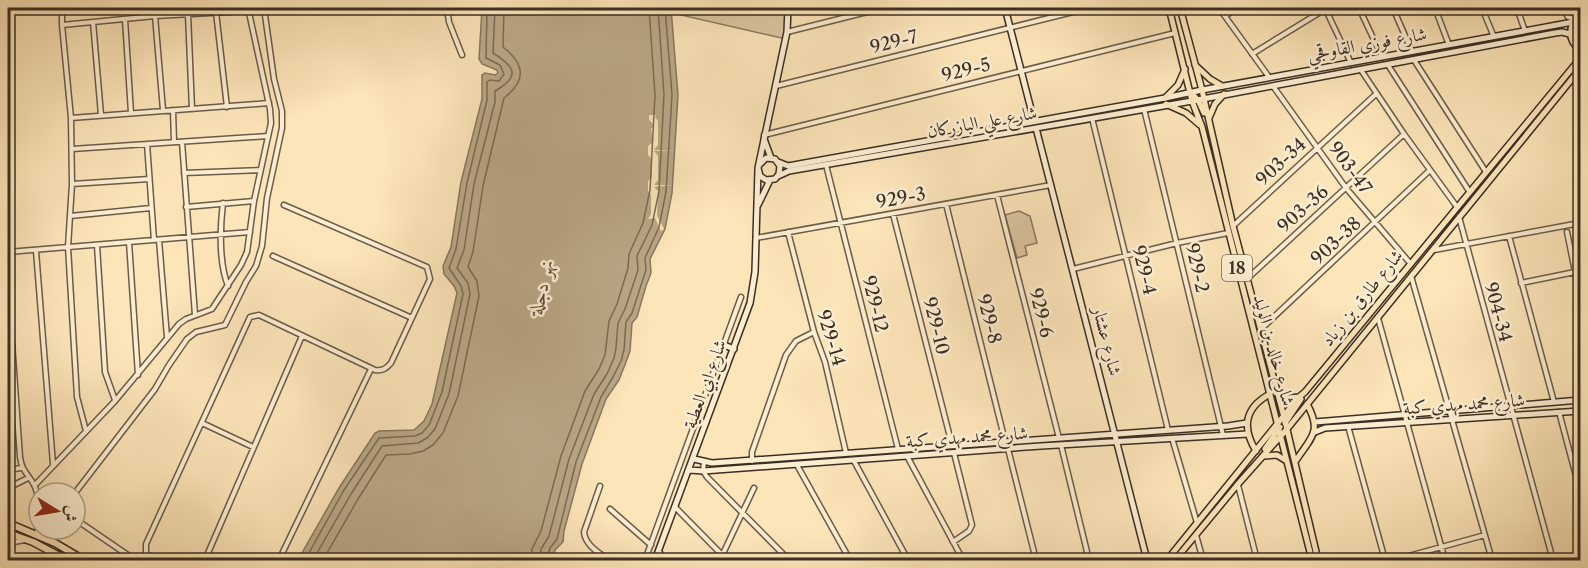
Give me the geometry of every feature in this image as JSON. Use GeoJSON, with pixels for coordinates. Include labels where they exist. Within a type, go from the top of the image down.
{"type":"FeatureCollection","features":[{"type":"Feature","properties":{"kind":"highway"},"geometry":{"type":"LineString","coordinates":[[8,523],[27,531]]}},
{"type":"Feature","properties":{"kind":"highway"},"geometry":{"type":"LineString","coordinates":[[8,533],[44,547],[67,561]]}},
{"type":"Feature","properties":{"kind":"highway"},"geometry":{"type":"LineString","coordinates":[[50,541],[84,561]]}},
{"type":"Feature","properties":{"kind":"main road"},"geometry":{"type":"LineString","coordinates":[[1169,8],[1185,67],[1178,84],[1166,101],[1186,113],[1202,127]]}},
{"type":"Feature","properties":{"kind":"main road","name":"شارع خالد بن الوليد"},"geometry":{"type":"LineString","coordinates":[[1180,8],[1202,90],[1198,100],[1202,127],[1228,233],[1273,394],[1285,423],[1318,561]]}},
{"type":"Feature","properties":{"kind":"main road"},"geometry":{"type":"LineString","coordinates":[[1581,14],[1574,20],[1570,34],[1581,53]]}},
{"type":"Feature","properties":{"kind":"main road","name":"شارع طارق بن زياد"},"geometry":{"type":"LineString","coordinates":[[1285,423],[1299,397],[1578,61],[1581,53]]}},
{"type":"Feature","properties":{"kind":"main road"},"geometry":{"type":"LineString","coordinates":[[1195,65],[1210,79],[1222,86]]}},
{"type":"Feature","properties":{"kind":"main road","name":"شارع خالد بن الوليد"},"geometry":{"type":"LineString","coordinates":[[1185,67],[1192,92],[1209,125],[1260,330],[1287,464],[1312,561]]}},
{"type":"Feature","properties":{"kind":"main road","name":"شارع طارق بن زياد"},"geometry":{"type":"LineString","coordinates":[[1167,561],[1256,451],[1279,426],[1307,404],[1581,69]]}},
{"type":"Feature","properties":{"kind":"main road"},"geometry":{"type":"LineString","coordinates":[[1192,92],[1198,100]]}},
{"type":"Feature","properties":{"kind":"main road"},"geometry":{"type":"LineString","coordinates":[[1209,125],[1211,110],[1224,94]]}},
{"type":"Feature","properties":{"kind":"main road"},"geometry":{"type":"LineString","coordinates":[[1175,561],[1281,436],[1285,423],[1305,392]]}},
{"type":"Feature","properties":{"kind":"main road"},"geometry":{"type":"LineString","coordinates":[[1256,451],[1248,434],[1247,423],[1255,405],[1273,394],[1288,398],[1299,397]]}},
{"type":"Feature","properties":{"kind":"main road"},"geometry":{"type":"LineString","coordinates":[[1295,462],[1315,432],[1315,422],[1307,404]]}},
{"type":"Feature","properties":{"kind":"main road"},"geometry":{"type":"LineString","coordinates":[[1263,456],[1279,426]]}},
{"type":"Feature","properties":{"kind":"main road"},"geometry":{"type":"LineString","coordinates":[[1263,456],[1277,454],[1287,464]]}},
{"type":"Feature","properties":{"kind":"street"},"geometry":{"type":"LineString","coordinates":[[62,8],[72,149],[68,247],[77,397],[87,432]]}},
{"type":"Feature","properties":{"kind":"street"},"geometry":{"type":"LineString","coordinates":[[171,8],[172,15]]}},
{"type":"Feature","properties":{"kind":"street"},"geometry":{"type":"LineString","coordinates":[[84,481],[155,389],[187,339],[196,332],[225,325],[256,266],[265,230],[267,198],[282,128],[282,111],[274,79],[264,8]]}},
{"type":"Feature","properties":{"kind":"street"},"geometry":{"type":"LineString","coordinates":[[447,8],[449,22],[462,56]]}},
{"type":"Feature","properties":{"kind":"street","name":"شارع ابي العطية"},"geometry":{"type":"LineString","coordinates":[[656,561],[750,303],[755,272],[758,167],[787,32],[788,8]]}},
{"type":"Feature","properties":{"kind":"street"},"geometry":{"type":"LineString","coordinates":[[787,32],[884,8]]}},
{"type":"Feature","properties":{"kind":"street"},"geometry":{"type":"LineString","coordinates":[[1005,8],[1034,121]]}},
{"type":"Feature","properties":{"kind":"street","name":"929-7"},"geometry":{"type":"LineString","coordinates":[[775,86],[1089,8]]}},
{"type":"Feature","properties":{"kind":"street"},"geometry":{"type":"LineString","coordinates":[[1219,8],[1269,77]]}},
{"type":"Feature","properties":{"kind":"street"},"geometry":{"type":"LineString","coordinates":[[1225,16],[1238,8]]}},
{"type":"Feature","properties":{"kind":"street"},"geometry":{"type":"LineString","coordinates":[[1252,54],[1325,8],[1351,63]]}},
{"type":"Feature","properties":{"kind":"street"},"geometry":{"type":"LineString","coordinates":[[1359,8],[1382,57]]}},
{"type":"Feature","properties":{"kind":"street"},"geometry":{"type":"LineString","coordinates":[[1393,8],[1412,52]]}},
{"type":"Feature","properties":{"kind":"street"},"geometry":{"type":"LineString","coordinates":[[1435,8],[1449,45]]}},
{"type":"Feature","properties":{"kind":"street"},"geometry":{"type":"LineString","coordinates":[[1482,8],[1494,37]]}},
{"type":"Feature","properties":{"kind":"street"},"geometry":{"type":"LineString","coordinates":[[1517,8],[1526,31]]}},
{"type":"Feature","properties":{"kind":"street"},"geometry":{"type":"LineString","coordinates":[[1563,8],[1568,17],[1574,20]]}},
{"type":"Feature","properties":{"kind":"street"},"geometry":{"type":"LineString","coordinates":[[38,481],[115,401],[179,324],[212,309],[228,287],[247,252],[254,201],[271,123],[269,103],[248,9],[62,26]]}},
{"type":"Feature","properties":{"kind":"street"},"geometry":{"type":"LineString","coordinates":[[216,12],[227,107]]}},
{"type":"Feature","properties":{"kind":"street"},"geometry":{"type":"LineString","coordinates":[[188,14],[192,109]]}},
{"type":"Feature","properties":{"kind":"street"},"geometry":{"type":"LineString","coordinates":[[155,16],[163,110]]}},
{"type":"Feature","properties":{"kind":"street"},"geometry":{"type":"LineString","coordinates":[[125,19],[131,113]]}},
{"type":"Feature","properties":{"kind":"street","name":"شارع فوزي القاوقجي"},"geometry":{"type":"LineString","coordinates":[[1192,92],[1526,31],[1574,20]]}},
{"type":"Feature","properties":{"kind":"street"},"geometry":{"type":"LineString","coordinates":[[93,22],[101,116]]}},
{"type":"Feature","properties":{"kind":"street","name":"929-5"},"geometry":{"type":"LineString","coordinates":[[764,135],[1176,33]]}},
{"type":"Feature","properties":{"kind":"street","name":"شارع فوزي القاوقجي"},"geometry":{"type":"LineString","coordinates":[[1198,100],[1555,33],[1570,34]]}},
{"type":"Feature","properties":{"kind":"street"},"geometry":{"type":"LineString","coordinates":[[1414,59],[1486,172]]}},
{"type":"Feature","properties":{"kind":"street"},"geometry":{"type":"LineString","coordinates":[[1388,64],[1469,191]]}},
{"type":"Feature","properties":{"kind":"street"},"geometry":{"type":"LineString","coordinates":[[1360,69],[1457,207]]}},
{"type":"Feature","properties":{"kind":"street","name":"903-47"},"geometry":{"type":"LineString","coordinates":[[1273,86],[1346,188],[1410,262]]}},
{"type":"Feature","properties":{"kind":"street","name":"شارع علي البازركان"},"geometry":{"type":"LineString","coordinates":[[778,176],[786,172],[1144,108],[1192,92]]}},
{"type":"Feature","properties":{"kind":"street","name":"903-34"},"geometry":{"type":"LineString","coordinates":[[1233,226],[1376,94]]}},
{"type":"Feature","properties":{"kind":"street","name":"شارع علي البازركان"},"geometry":{"type":"LineString","coordinates":[[778,162],[788,166],[1034,121],[1166,101],[1198,100]]}},
{"type":"Feature","properties":{"kind":"street"},"geometry":{"type":"LineString","coordinates":[[71,118],[269,103]]}},
{"type":"Feature","properties":{"kind":"street","name":"929-2"},"geometry":{"type":"LineString","coordinates":[[1144,108],[1222,435]]}},
{"type":"Feature","properties":{"kind":"street"},"geometry":{"type":"LineString","coordinates":[[172,110],[174,142]]}},
{"type":"Feature","properties":{"kind":"street","name":"929-4"},"geometry":{"type":"LineString","coordinates":[[1092,117],[1168,430]]}},
{"type":"Feature","properties":{"kind":"street","name":"شارع عشتار"},"geometry":{"type":"LineString","coordinates":[[1036,128],[1147,561]]}},
{"type":"Feature","properties":{"kind":"street","name":"903-36"},"geometry":{"type":"LineString","coordinates":[[1247,278],[1404,134]]}},
{"type":"Feature","properties":{"kind":"street","name":"شارع ابي العطية"},"geometry":{"type":"LineString","coordinates":[[764,135],[771,158]]}},
{"type":"Feature","properties":{"kind":"street"},"geometry":{"type":"LineString","coordinates":[[72,149],[268,136]]}},
{"type":"Feature","properties":{"kind":"street"},"geometry":{"type":"LineString","coordinates":[[182,142],[195,315]]}},
{"type":"Feature","properties":{"kind":"street"},"geometry":{"type":"LineString","coordinates":[[147,144],[154,240]]}},
{"type":"Feature","properties":{"kind":"street"},"geometry":{"type":"LineString","coordinates":[[771,158],[778,162],[780,168],[778,176],[770,180],[762,177],[758,167],[764,159],[771,158]]}},
{"type":"Feature","properties":{"kind":"street","name":"929-12"},"geometry":{"type":"LineString","coordinates":[[826,165],[898,449]]}},
{"type":"Feature","properties":{"kind":"street"},"geometry":{"type":"LineString","coordinates":[[184,173],[260,170]]}},
{"type":"Feature","properties":{"kind":"street","name":"903-38"},"geometry":{"type":"LineString","coordinates":[[1260,330],[1430,170]]}},
{"type":"Feature","properties":{"kind":"street"},"geometry":{"type":"LineString","coordinates":[[72,184],[149,179]]}},
{"type":"Feature","properties":{"kind":"street","name":"شارع ابي العطية"},"geometry":{"type":"LineString","coordinates":[[756,213],[770,180]]}},
{"type":"Feature","properties":{"kind":"street","name":"929-3"},"geometry":{"type":"LineString","coordinates":[[756,238],[1051,185]]}},
{"type":"Feature","properties":{"kind":"street","name":"929-6"},"geometry":{"type":"LineString","coordinates":[[997,195],[1059,438]]}},
{"type":"Feature","properties":{"kind":"street"},"geometry":{"type":"LineString","coordinates":[[186,207],[254,201]]}},
{"type":"Feature","properties":{"kind":"street"},"geometry":{"type":"LineString","coordinates":[[223,203],[221,234],[228,287]]}},
{"type":"Feature","properties":{"kind":"street","name":"929-8"},"geometry":{"type":"LineString","coordinates":[[945,204],[1005,441]]}},
{"type":"Feature","properties":{"kind":"street"},"geometry":{"type":"LineString","coordinates":[[156,561],[146,553],[146,544],[250,317],[259,315],[371,369],[381,371],[388,368],[430,279],[427,267],[284,205]]}},
{"type":"Feature","properties":{"kind":"street"},"geometry":{"type":"LineString","coordinates":[[70,216],[151,208]]}},
{"type":"Feature","properties":{"kind":"street","name":"929-10"},"geometry":{"type":"LineString","coordinates":[[893,214],[952,445]]}},
{"type":"Feature","properties":{"kind":"street","name":"904-34"},"geometry":{"type":"LineString","coordinates":[[1459,217],[1553,561]]}},
{"type":"Feature","properties":{"kind":"street"},"geometry":{"type":"LineString","coordinates":[[1432,250],[1581,223]]}},
{"type":"Feature","properties":{"kind":"street"},"geometry":{"type":"LineString","coordinates":[[8,252],[250,232]]}},
{"type":"Feature","properties":{"kind":"street","name":"929-14"},"geometry":{"type":"LineString","coordinates":[[788,232],[814,332],[825,362],[846,453]]}},
{"type":"Feature","properties":{"kind":"street"},"geometry":{"type":"LineString","coordinates":[[1567,232],[1581,296]]}},
{"type":"Feature","properties":{"kind":"street"},"geometry":{"type":"LineString","coordinates":[[1073,269],[1228,233]]}},
{"type":"Feature","properties":{"kind":"street"},"geometry":{"type":"LineString","coordinates":[[1509,236],[1554,402]]}},
{"type":"Feature","properties":{"kind":"street"},"geometry":{"type":"LineString","coordinates":[[159,240],[167,337]]}},
{"type":"Feature","properties":{"kind":"street"},"geometry":{"type":"LineString","coordinates":[[129,242],[138,375]]}},
{"type":"Feature","properties":{"kind":"street"},"geometry":{"type":"LineString","coordinates":[[97,245],[105,372],[115,401]]}},
{"type":"Feature","properties":{"kind":"street"},"geometry":{"type":"LineString","coordinates":[[36,251],[53,465]]}},
{"type":"Feature","properties":{"kind":"street"},"geometry":{"type":"LineString","coordinates":[[273,256],[412,318]]}},
{"type":"Feature","properties":{"kind":"street"},"geometry":{"type":"LineString","coordinates":[[1521,283],[1575,272]]}},
{"type":"Feature","properties":{"kind":"street"},"geometry":{"type":"LineString","coordinates":[[1411,276],[1492,561]]}},
{"type":"Feature","properties":{"kind":"street"},"geometry":{"type":"LineString","coordinates":[[8,285],[21,468],[31,481]]}},
{"type":"Feature","properties":{"kind":"street"},"geometry":{"type":"LineString","coordinates":[[645,561],[741,297]]}},
{"type":"Feature","properties":{"kind":"street"},"geometry":{"type":"LineString","coordinates":[[1377,316],[1445,561]]}},
{"type":"Feature","properties":{"kind":"street"},"geometry":{"type":"LineString","coordinates":[[753,468],[752,452],[786,355],[796,341],[814,332]]}},
{"type":"Feature","properties":{"kind":"street"},"geometry":{"type":"LineString","coordinates":[[205,561],[302,336]]}},
{"type":"Feature","properties":{"kind":"street"},"geometry":{"type":"LineString","coordinates":[[724,345],[734,349]]}},
{"type":"Feature","properties":{"kind":"street"},"geometry":{"type":"LineString","coordinates":[[279,561],[371,369]]}},
{"type":"Feature","properties":{"kind":"street"},"geometry":{"type":"LineString","coordinates":[[8,381],[14,381]]}},
{"type":"Feature","properties":{"kind":"street","name":"شارع محمد مهدي كبة"},"geometry":{"type":"LineString","coordinates":[[1315,422],[1581,400]]}},
{"type":"Feature","properties":{"kind":"street","name":"شارع محمد مهدي كبة"},"geometry":{"type":"LineString","coordinates":[[1315,432],[1325,428],[1348,426],[1581,411]]}},
{"type":"Feature","properties":{"kind":"street"},"geometry":{"type":"LineString","coordinates":[[1559,412],[1581,491]]}},
{"type":"Feature","properties":{"kind":"street"},"geometry":{"type":"LineString","coordinates":[[202,423],[253,447]]}},
{"type":"Feature","properties":{"kind":"street","name":"شارع محمد مهدي كبة"},"geometry":{"type":"LineString","coordinates":[[694,459],[704,462],[846,453],[1221,427],[1247,423]]}},
{"type":"Feature","properties":{"kind":"street"},"geometry":{"type":"LineString","coordinates":[[1348,426],[1385,561]]}},
{"type":"Feature","properties":{"kind":"street"},"geometry":{"type":"LineString","coordinates":[[1178,429],[1179,437]]}},
{"type":"Feature","properties":{"kind":"street","name":"شارع محمد مهدي كبة"},"geometry":{"type":"LineString","coordinates":[[690,470],[753,468],[1172,437],[1248,434]]}},
{"type":"Feature","properties":{"kind":"street"},"geometry":{"type":"LineString","coordinates":[[1172,437],[1197,524]]}},
{"type":"Feature","properties":{"kind":"street"},"geometry":{"type":"LineString","coordinates":[[1040,439],[1041,446]]}},
{"type":"Feature","properties":{"kind":"street"},"geometry":{"type":"LineString","coordinates":[[1061,445],[1089,561]]}},
{"type":"Feature","properties":{"kind":"street"},"geometry":{"type":"LineString","coordinates":[[1008,449],[1036,561]]}},
{"type":"Feature","properties":{"kind":"street"},"geometry":{"type":"LineString","coordinates":[[881,458],[883,450]]}},
{"type":"Feature","properties":{"kind":"street"},"geometry":{"type":"LineString","coordinates":[[953,542],[969,531],[972,525],[954,453]]}},
{"type":"Feature","properties":{"kind":"street"},"geometry":{"type":"LineString","coordinates":[[907,456],[963,561]]}},
{"type":"Feature","properties":{"kind":"street"},"geometry":{"type":"LineString","coordinates":[[854,460],[908,561]]}},
{"type":"Feature","properties":{"kind":"street"},"geometry":{"type":"LineString","coordinates":[[704,462],[703,471],[789,561]]}},
{"type":"Feature","properties":{"kind":"street"},"geometry":{"type":"LineString","coordinates":[[797,465],[850,561]]}},
{"type":"Feature","properties":{"kind":"street"},"geometry":{"type":"LineString","coordinates":[[8,470],[21,468]]}},
{"type":"Feature","properties":{"kind":"street"},"geometry":{"type":"LineString","coordinates":[[8,488],[28,478]]}},
{"type":"Feature","properties":{"kind":"street"},"geometry":{"type":"LineString","coordinates":[[1238,484],[1257,561]]}},
{"type":"Feature","properties":{"kind":"street"},"geometry":{"type":"LineString","coordinates":[[600,486],[584,532],[587,542],[609,561]]}},
{"type":"Feature","properties":{"kind":"street"},"geometry":{"type":"LineString","coordinates":[[720,561],[754,488]]}},
{"type":"Feature","properties":{"kind":"street"},"geometry":{"type":"LineString","coordinates":[[610,508],[651,545]]}},
{"type":"Feature","properties":{"kind":"street"},"geometry":{"type":"LineString","coordinates":[[676,508],[728,561]]}},
{"type":"Feature","properties":{"kind":"street"},"geometry":{"type":"LineString","coordinates":[[87,527],[135,561]]}},
{"type":"Feature","properties":{"kind":"street"},"geometry":{"type":"LineString","coordinates":[[1196,535],[1203,561]]}},
{"type":"Feature","properties":{"kind":"street"},"geometry":{"type":"LineString","coordinates":[[1394,561],[1485,535]]}},
{"type":"Feature","properties":{"kind":"street"},"geometry":{"type":"LineString","coordinates":[[8,543],[26,540]]}},
{"type":"Feature","properties":{"kind":"street"},"geometry":{"type":"LineString","coordinates":[[659,552],[667,561]]}},
{"type":"Feature","properties":{"kind":"shaded area"},"geometry":{"type":"Polygon","coordinates":[[[671,8],[788,8],[786,39],[672,13],[671,8]]]}},
{"type":"Feature","properties":{"kind":"shaded area"},"geometry":{"type":"Polygon","coordinates":[[[1019,211],[1030,216],[1037,243],[1025,246],[1027,255],[1017,258],[1005,215],[1019,211]]]}},
{"type":"Feature","properties":{"kind":"water","name":"نهر دجلة"},"geometry":{"type":"Polygon","coordinates":[[[482,8],[671,8],[678,95],[672,193],[665,229],[650,259],[651,273],[637,317],[632,323],[630,351],[619,380],[606,399],[582,464],[563,542],[555,550],[553,560],[298,560],[339,488],[375,433],[414,430],[424,421],[432,404],[457,293],[444,274],[443,266],[451,247],[461,182],[482,99],[482,75],[498,73],[497,70],[482,64],[479,59],[482,8]]]}},
{"type":"Feature","properties":{"kind":"pier"},"geometry":{"type":"Polygon","coordinates":[[[649,115],[656,115],[658,121],[658,145],[654,150],[674,151],[654,151],[658,156],[658,180],[654,185],[672,185],[654,187],[658,191],[657,216],[664,229],[661,231],[655,218],[648,219],[651,214],[648,181],[652,177],[652,159],[648,155],[648,146],[653,142],[651,128],[653,124],[649,120],[649,115]]]}}]}
